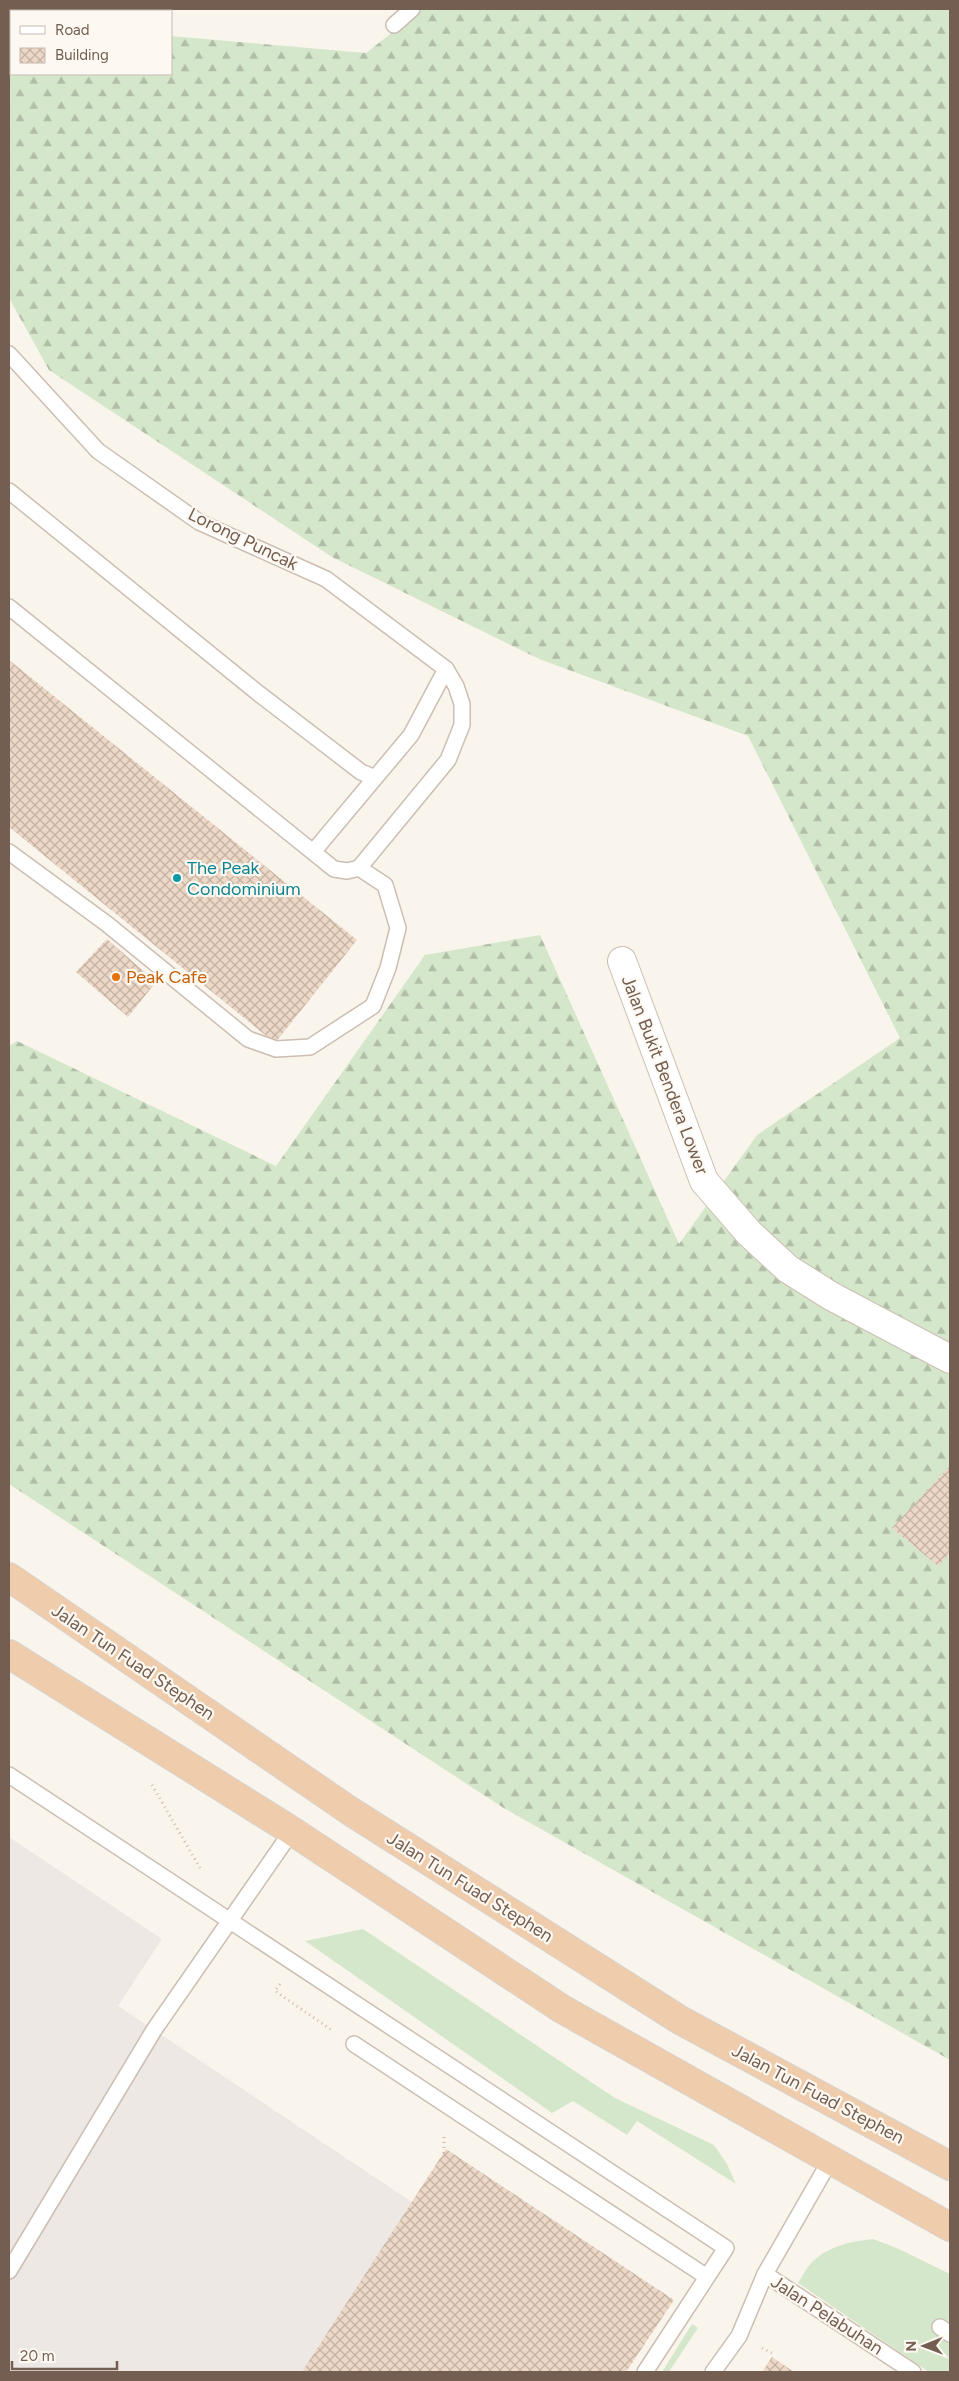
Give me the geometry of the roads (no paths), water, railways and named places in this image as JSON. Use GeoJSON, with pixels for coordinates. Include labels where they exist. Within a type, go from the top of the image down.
{"type":"FeatureCollection","features":[{"type":"Feature","properties":{"kind":"highway","name":"Jalan Tun Fuad Stephen"},"geometry":{"type":"LineString","coordinates":[[9,1577],[350,1811],[680,2020],[950,2166]]}},
{"type":"Feature","properties":{"kind":"highway"},"geometry":{"type":"LineString","coordinates":[[9,1654],[292,1831],[562,2009],[832,2159],[950,2228]]}},
{"type":"Feature","properties":{"kind":"street","name":"Jalan Bukit Bendera Lower"},"geometry":{"type":"LineString","coordinates":[[622,961],[704,1182],[749,1234],[788,1269],[831,1296],[950,1359]]}},
{"type":"Feature","properties":{"kind":"lane"},"geometry":{"type":"LineString","coordinates":[[394,25],[412,9]]}},
{"type":"Feature","properties":{"kind":"lane","name":"Lorong Puncak"},"geometry":{"type":"LineString","coordinates":[[9,354],[98,451],[199,522],[326,579],[446,669]]}},
{"type":"Feature","properties":{"kind":"lane"},"geometry":{"type":"LineString","coordinates":[[9,491],[258,693],[361,772],[375,778]]}},
{"type":"Feature","properties":{"kind":"lane"},"geometry":{"type":"LineString","coordinates":[[9,607],[334,870],[347,871],[359,868],[448,760],[462,725],[462,704],[456,686],[446,669]]}},
{"type":"Feature","properties":{"kind":"lane"},"geometry":{"type":"LineString","coordinates":[[313,852],[411,735],[446,669]]}},
{"type":"Feature","properties":{"kind":"lane"},"geometry":{"type":"LineString","coordinates":[[9,852],[106,924],[248,1039],[276,1049],[310,1047],[373,1006],[388,968],[398,928],[385,885],[359,868]]}},
{"type":"Feature","properties":{"kind":"lane"},"geometry":{"type":"LineString","coordinates":[[9,1775],[726,2248],[645,2372]]}},
{"type":"Feature","properties":{"kind":"lane"},"geometry":{"type":"LineString","coordinates":[[9,2271],[154,2030],[292,1831]]}},
{"type":"Feature","properties":{"kind":"lane"},"geometry":{"type":"LineString","coordinates":[[354,2044],[707,2277]]}},
{"type":"Feature","properties":{"kind":"lane"},"geometry":{"type":"LineString","coordinates":[[713,2372],[739,2336],[765,2274],[832,2159]]}},
{"type":"Feature","properties":{"kind":"lane","name":"Jalan Pelabuhan"},"geometry":{"type":"LineString","coordinates":[[765,2274],[913,2372]]}},
{"type":"Feature","properties":{"kind":"place","name":"The Peak Condominium"},"geometry":{"type":"Point","coordinates":[177,878]}},
{"type":"Feature","properties":{"kind":"place","name":"Peak Cafe"},"geometry":{"type":"Point","coordinates":[116,977]}}]}
